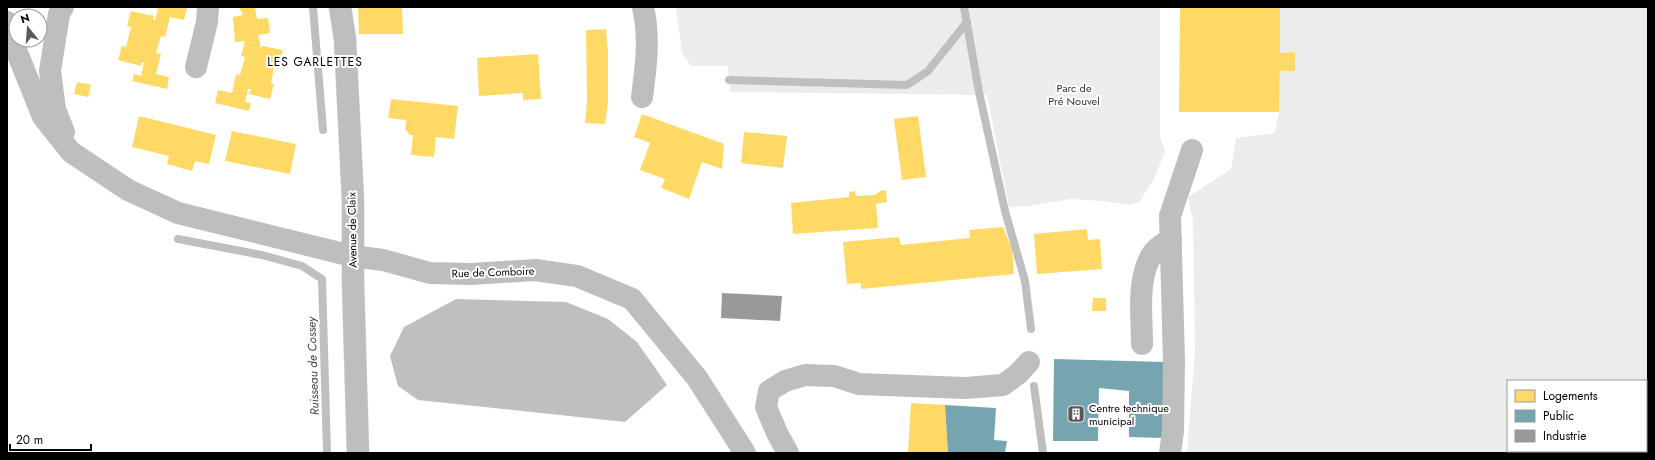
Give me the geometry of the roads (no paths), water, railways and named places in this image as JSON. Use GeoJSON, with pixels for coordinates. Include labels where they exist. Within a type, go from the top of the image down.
{"type":"FeatureCollection","features":[{"type":"Feature","properties":{"kind":"street"},"geometry":{"type":"LineString","coordinates":[[196,67],[207,22],[208,7]]}},
{"type":"Feature","properties":{"kind":"street","name":"Avenue de Claix"},"geometry":{"type":"LineString","coordinates":[[340,7],[345,39],[352,200],[352,256],[358,453]]}},
{"type":"Feature","properties":{"kind":"street"},"geometry":{"type":"LineString","coordinates":[[642,97],[647,61],[647,23],[644,7]]}},
{"type":"Feature","properties":{"kind":"street"},"geometry":{"type":"LineString","coordinates":[[48,20],[61,11]]}},
{"type":"Feature","properties":{"kind":"street"},"geometry":{"type":"LineString","coordinates":[[61,11],[50,71],[55,109],[71,152]]}},
{"type":"Feature","properties":{"kind":"street","name":"Rue de Comboire"},"geometry":{"type":"LineString","coordinates":[[17,48],[43,117],[71,152],[128,190],[178,213],[352,256],[383,260],[430,273],[471,274],[535,270],[577,276],[632,299],[697,378],[745,453]]}},
{"type":"Feature","properties":{"kind":"street"},"geometry":{"type":"LineString","coordinates":[[1170,453],[1173,432],[1170,216],[1192,150]]}},
{"type":"Feature","properties":{"kind":"street"},"geometry":{"type":"LineString","coordinates":[[1142,344],[1142,296],[1144,276],[1150,257],[1158,248],[1171,239]]}},
{"type":"Feature","properties":{"kind":"street"},"geometry":{"type":"LineString","coordinates":[[788,453],[777,433],[766,407],[769,391],[785,381],[805,375],[834,376],[859,384],[965,388],[1003,385],[1018,374],[1029,362]]}},
{"type":"Feature","properties":{"kind":"waterway","name":"Ruisseau de Cossey"},"geometry":{"type":"LineString","coordinates":[[313,7],[323,130]]}},
{"type":"Feature","properties":{"kind":"waterway"},"geometry":{"type":"LineString","coordinates":[[964,7],[979,92],[1005,211],[1025,281],[1031,329]]}},
{"type":"Feature","properties":{"kind":"waterway"},"geometry":{"type":"LineString","coordinates":[[729,80],[907,85],[928,71],[967,22]]}},
{"type":"Feature","properties":{"kind":"waterway","name":"Ruisseau de Cossey"},"geometry":{"type":"LineString","coordinates":[[178,239],[262,255],[302,266],[322,279],[327,453]]}},
{"type":"Feature","properties":{"kind":"waterway"},"geometry":{"type":"LineString","coordinates":[[1034,386],[1043,453]]}},
{"type":"Feature","properties":{"kind":"place","name":"Centre technique municipal"},"geometry":{"type":"Point","coordinates":[1076,414]}},
{"type":"Feature","properties":{"kind":"district","name":"LES GARLETTES"},"geometry":{"type":"Point","coordinates":[315,62]}},
{"type":"Feature","properties":{"kind":"park label","name":"Parc de Pré Nouvel"},"geometry":{"type":"Point","coordinates":[1074,94]}}]}
